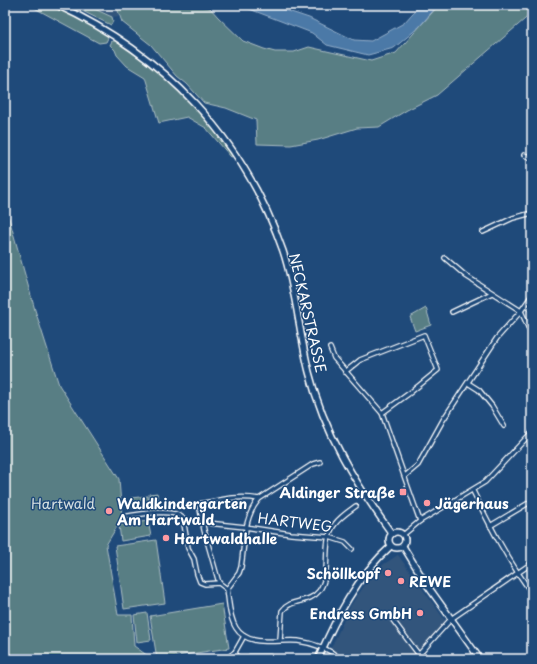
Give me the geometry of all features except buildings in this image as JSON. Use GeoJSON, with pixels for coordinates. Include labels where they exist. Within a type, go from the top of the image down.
{"type":"FeatureCollection","features":[{"type":"Feature","properties":{"kind":"main road","name":"NECKARSTRASSE"},"geometry":{"type":"LineString","coordinates":[[57,5],[114,35],[159,69],[199,107],[238,158],[264,207],[282,251],[292,285],[309,372],[326,425],[358,485],[392,534]]}},
{"type":"Feature","properties":{"kind":"main road"},"geometry":{"type":"LineString","coordinates":[[399,532],[403,535],[405,541],[402,546],[396,548],[391,546],[389,540],[392,534],[399,532]]}},
{"type":"Feature","properties":{"kind":"main road"},"geometry":{"type":"LineString","coordinates":[[318,659],[332,627],[348,598],[378,558],[391,546]]}},
{"type":"Feature","properties":{"kind":"main road"},"geometry":{"type":"LineString","coordinates":[[402,546],[427,585],[480,659]]}},
{"type":"Feature","properties":{"kind":"street"},"geometry":{"type":"LineString","coordinates":[[524,155],[532,158]]}},
{"type":"Feature","properties":{"kind":"street"},"geometry":{"type":"LineString","coordinates":[[482,232],[513,218],[532,213]]}},
{"type":"Feature","properties":{"kind":"street"},"geometry":{"type":"LineString","coordinates":[[445,258],[466,276],[521,311],[532,336]]}},
{"type":"Feature","properties":{"kind":"street"},"geometry":{"type":"LineString","coordinates":[[452,312],[492,293]]}},
{"type":"Feature","properties":{"kind":"street"},"geometry":{"type":"LineString","coordinates":[[405,476],[418,465],[443,420],[497,338],[521,311],[532,295]]}},
{"type":"Feature","properties":{"kind":"street"},"geometry":{"type":"LineString","coordinates":[[525,306],[532,308]]}},
{"type":"Feature","properties":{"kind":"street"},"geometry":{"type":"LineString","coordinates":[[345,372],[360,360],[424,335],[438,370],[382,413]]}},
{"type":"Feature","properties":{"kind":"street"},"geometry":{"type":"LineString","coordinates":[[330,348],[334,358],[345,372],[382,413],[405,476],[408,491],[420,521]]}},
{"type":"Feature","properties":{"kind":"street"},"geometry":{"type":"LineString","coordinates":[[468,383],[479,390],[492,406],[504,426]]}},
{"type":"Feature","properties":{"kind":"street"},"geometry":{"type":"LineString","coordinates":[[403,535],[420,521],[473,491],[485,482],[532,432]]}},
{"type":"Feature","properties":{"kind":"street"},"geometry":{"type":"LineString","coordinates":[[320,462],[313,464],[259,498],[249,513],[245,527],[241,567],[239,573],[227,589],[232,620],[235,627],[244,636],[260,641],[298,641],[323,648],[334,653],[340,659]]}},
{"type":"Feature","properties":{"kind":"street"},"geometry":{"type":"LineString","coordinates":[[473,491],[490,526],[517,574],[532,593]]}},
{"type":"Feature","properties":{"kind":"street"},"geometry":{"type":"LineString","coordinates":[[218,583],[204,530],[199,504],[244,496],[259,498]]}},
{"type":"Feature","properties":{"kind":"street"},"geometry":{"type":"LineString","coordinates":[[490,526],[532,501]]}},
{"type":"Feature","properties":{"kind":"street"},"geometry":{"type":"LineString","coordinates":[[280,640],[281,616],[285,607],[290,603],[309,599],[318,592],[324,579],[329,536],[332,528],[336,522],[356,506]]}},
{"type":"Feature","properties":{"kind":"street"},"geometry":{"type":"LineString","coordinates":[[127,516],[165,512],[183,518],[188,548],[194,559],[196,574],[200,582],[205,584],[218,583],[227,589]]}},
{"type":"Feature","properties":{"kind":"street","name":"HARTWEG"},"geometry":{"type":"LineString","coordinates":[[208,524],[329,536],[345,542],[352,549]]}},
{"type":"Feature","properties":{"kind":"street"},"geometry":{"type":"LineString","coordinates":[[415,659],[451,619],[532,563]]}},
{"type":"Feature","properties":{"kind":"street"},"geometry":{"type":"LineString","coordinates":[[392,619],[419,655]]}},
{"type":"Feature","properties":{"kind":"street"},"geometry":{"type":"LineString","coordinates":[[226,659],[235,652],[244,636]]}},
{"type":"Feature","properties":{"kind":"street"},"geometry":{"type":"LineString","coordinates":[[235,652],[238,659]]}},
{"type":"Feature","properties":{"kind":"shaded area"},"geometry":{"type":"Polygon","coordinates":[[[86,5],[116,5],[119,16],[112,17],[86,5]]]}},
{"type":"Feature","properties":{"kind":"shaded area"},"geometry":{"type":"Polygon","coordinates":[[[239,5],[270,5],[309,18],[354,40],[371,41],[404,23],[420,5],[438,5],[419,27],[394,48],[368,55],[327,45],[312,33],[239,5]]]}},
{"type":"Feature","properties":{"kind":"shaded area"},"geometry":{"type":"Polygon","coordinates":[[[398,555],[449,626],[418,659],[326,659],[351,605],[372,575],[384,564],[398,555]]]}},
{"type":"Feature","properties":{"kind":"green space"},"geometry":{"type":"Polygon","coordinates":[[[29,5],[57,5],[106,30],[108,38],[106,42],[99,43],[29,5]]]}},
{"type":"Feature","properties":{"kind":"green space"},"geometry":{"type":"Polygon","coordinates":[[[70,5],[86,5],[112,17],[113,21],[111,25],[70,5]]]}},
{"type":"Feature","properties":{"kind":"green space"},"geometry":{"type":"Polygon","coordinates":[[[116,5],[195,5],[210,8],[243,41],[264,49],[275,52],[294,52],[309,47],[371,61],[396,53],[439,5],[532,5],[532,13],[437,95],[407,110],[379,127],[357,128],[318,140],[291,145],[257,144],[256,120],[226,108],[204,103],[187,84],[177,76],[151,45],[122,22],[116,5]]]}},
{"type":"Feature","properties":{"kind":"green space"},"geometry":{"type":"Polygon","coordinates":[[[112,41],[115,41],[183,90],[236,155],[231,157],[206,128],[187,117],[159,123],[145,77],[127,66],[110,45],[112,41]]]}},
{"type":"Feature","properties":{"kind":"green space","name":"Hartwald"},"geometry":{"type":"Polygon","coordinates":[[[5,204],[35,310],[59,385],[119,479],[122,518],[106,545],[118,615],[132,615],[134,646],[152,659],[5,659],[5,204]]]}},
{"type":"Feature","properties":{"kind":"green space"},"geometry":{"type":"Polygon","coordinates":[[[426,308],[431,325],[415,331],[410,317],[426,308]]]}},
{"type":"Feature","properties":{"kind":"green space"},"geometry":{"type":"Polygon","coordinates":[[[157,493],[160,509],[151,510],[149,494],[157,493]]]}},
{"type":"Feature","properties":{"kind":"green space"},"geometry":{"type":"Polygon","coordinates":[[[148,496],[149,506],[132,508],[131,498],[148,496]]]}},
{"type":"Feature","properties":{"kind":"green space"},"geometry":{"type":"Polygon","coordinates":[[[148,521],[151,536],[121,541],[119,525],[148,521]]]}},
{"type":"Feature","properties":{"kind":"green space"},"geometry":{"type":"Polygon","coordinates":[[[156,540],[165,603],[124,609],[115,546],[156,540]]]}},
{"type":"Feature","properties":{"kind":"green space"},"geometry":{"type":"Polygon","coordinates":[[[222,604],[229,648],[157,659],[150,616],[222,604]]]}},
{"type":"Feature","properties":{"kind":"green space"},"geometry":{"type":"Polygon","coordinates":[[[147,613],[151,640],[137,642],[134,615],[147,613]]]}},
{"type":"Feature","properties":{"kind":"green space"},"geometry":{"type":"Polygon","coordinates":[[[249,654],[271,654],[271,659],[249,659],[249,654]]]}},
{"type":"Feature","properties":{"kind":"place","name":"Aldinger Straße"},"geometry":{"type":"Point","coordinates":[403,492]}},
{"type":"Feature","properties":{"kind":"place","name":"Jägerhaus"},"geometry":{"type":"Point","coordinates":[427,503]}},
{"type":"Feature","properties":{"kind":"place","name":"Waldkindergarten Am Hartwald"},"geometry":{"type":"Point","coordinates":[109,511]}},
{"type":"Feature","properties":{"kind":"place","name":"Hartwaldhalle"},"geometry":{"type":"Point","coordinates":[166,538]}},
{"type":"Feature","properties":{"kind":"place","name":"Schöllkopf"},"geometry":{"type":"Point","coordinates":[388,573]}},
{"type":"Feature","properties":{"kind":"place","name":"REWE"},"geometry":{"type":"Point","coordinates":[401,581]}},
{"type":"Feature","properties":{"kind":"place","name":"Endress GmbH"},"geometry":{"type":"Point","coordinates":[420,613]}}]}
